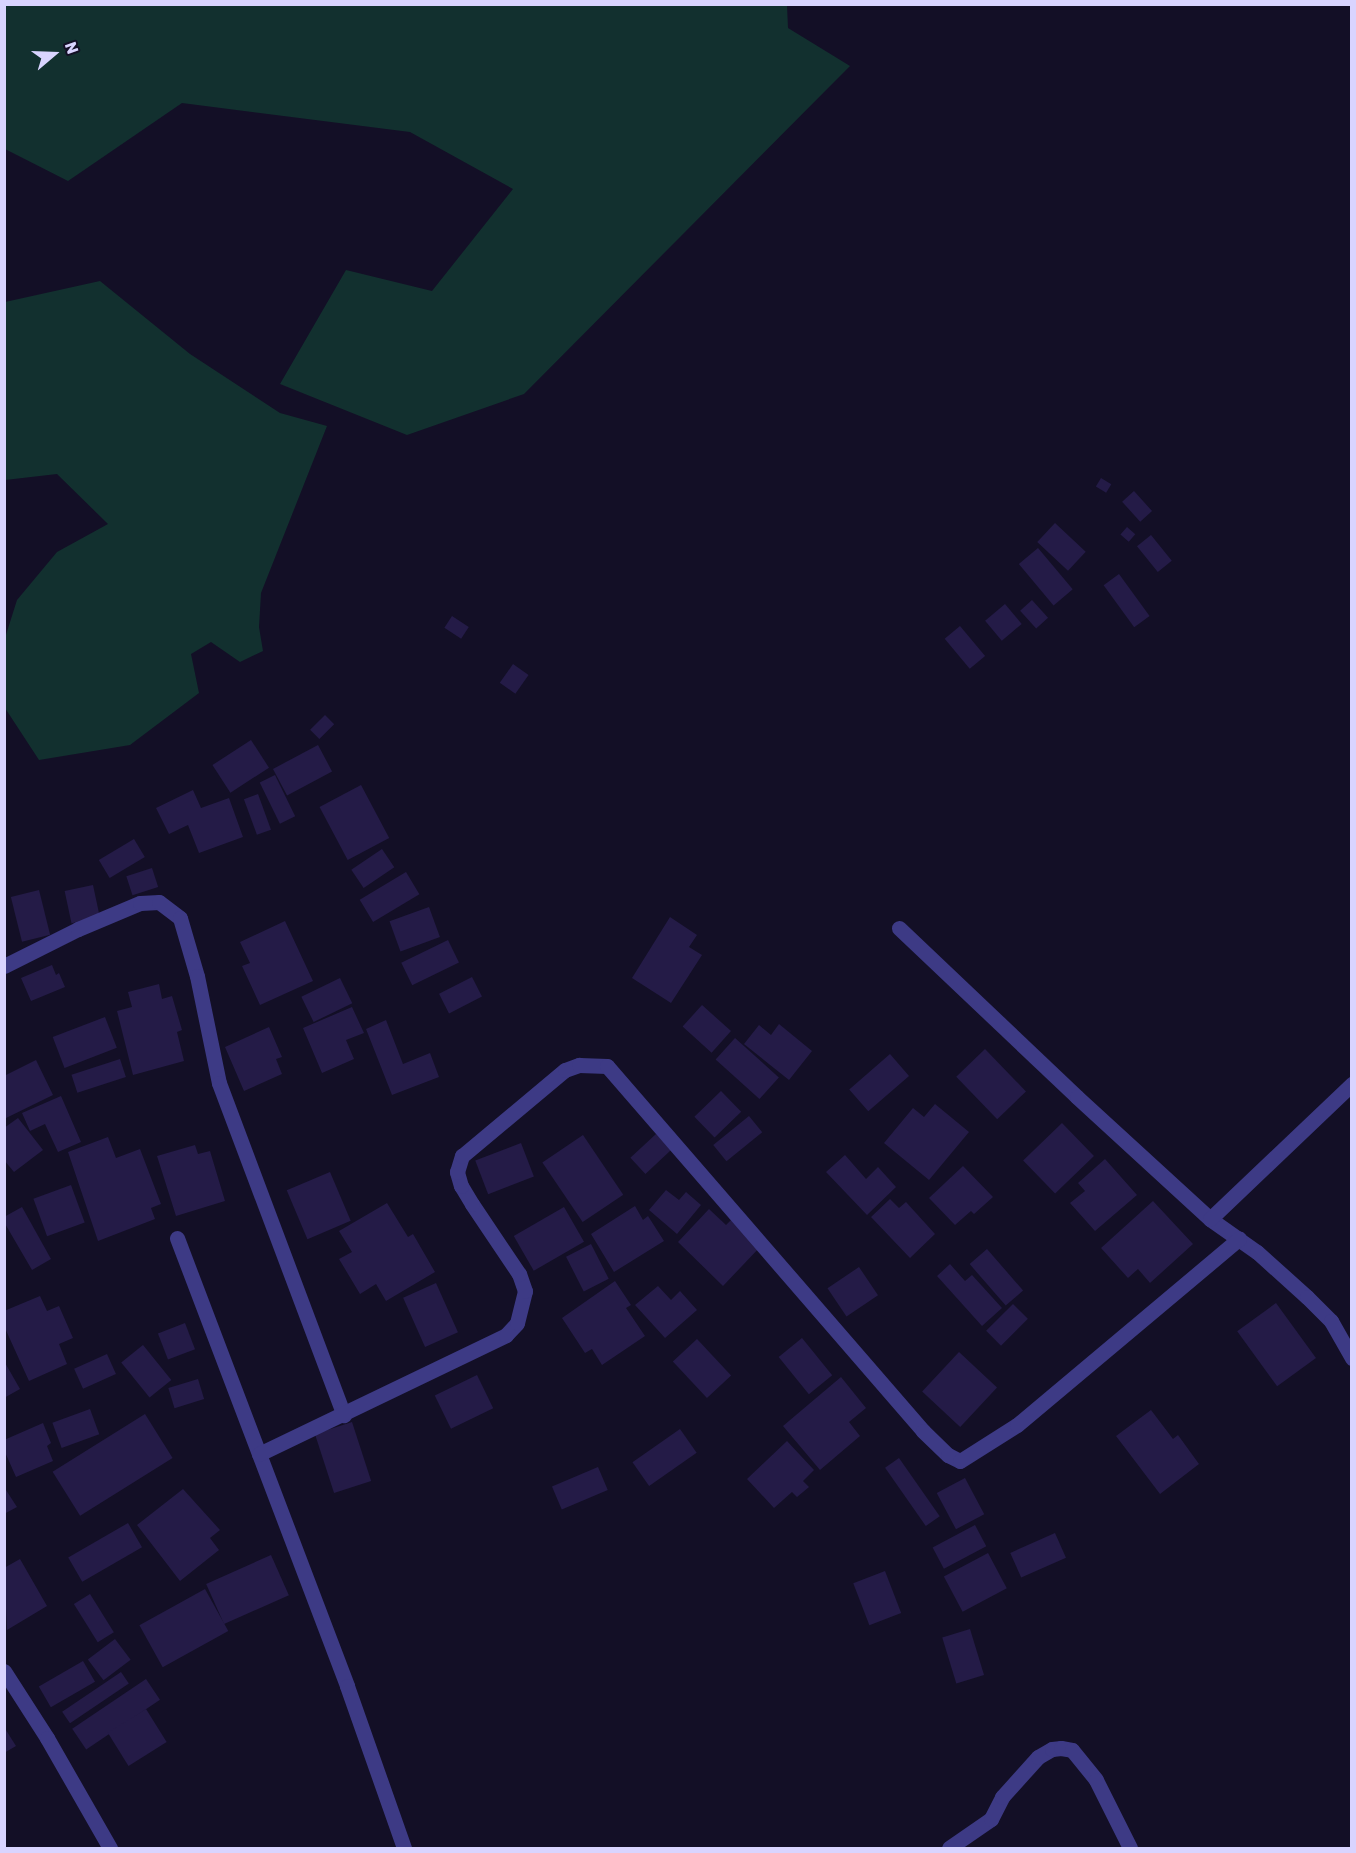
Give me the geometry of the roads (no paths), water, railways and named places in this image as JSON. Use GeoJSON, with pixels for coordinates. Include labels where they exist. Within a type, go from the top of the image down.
{"type":"FeatureCollection","features":[{"type":"Feature","properties":{"kind":"street"},"geometry":{"type":"LineString","coordinates":[[4,966],[78,929],[140,903],[159,902],[180,918],[197,976],[219,1083],[345,1415]]}},
{"type":"Feature","properties":{"kind":"street"},"geometry":{"type":"LineString","coordinates":[[899,927],[1077,1097],[1210,1219],[1257,1252],[1331,1321],[1352,1358]]}},
{"type":"Feature","properties":{"kind":"street"},"geometry":{"type":"LineString","coordinates":[[259,1455],[506,1335],[517,1323],[525,1291],[519,1274],[466,1195],[457,1172],[462,1156],[565,1070],[579,1065],[606,1066],[923,1431],[948,1455],[960,1461],[1017,1425],[1239,1239]]}},
{"type":"Feature","properties":{"kind":"street"},"geometry":{"type":"LineString","coordinates":[[1210,1219],[1352,1084]]}},
{"type":"Feature","properties":{"kind":"street"},"geometry":{"type":"LineString","coordinates":[[177,1238],[347,1686],[404,1848]]}},
{"type":"Feature","properties":{"kind":"street"},"geometry":{"type":"LineString","coordinates":[[4,1671],[47,1738],[110,1848]]}},
{"type":"Feature","properties":{"kind":"street"},"geometry":{"type":"LineString","coordinates":[[949,1848],[991,1819],[1002,1797],[1038,1757],[1052,1749],[1061,1748],[1072,1750],[1096,1780],[1130,1848]]}}]}
